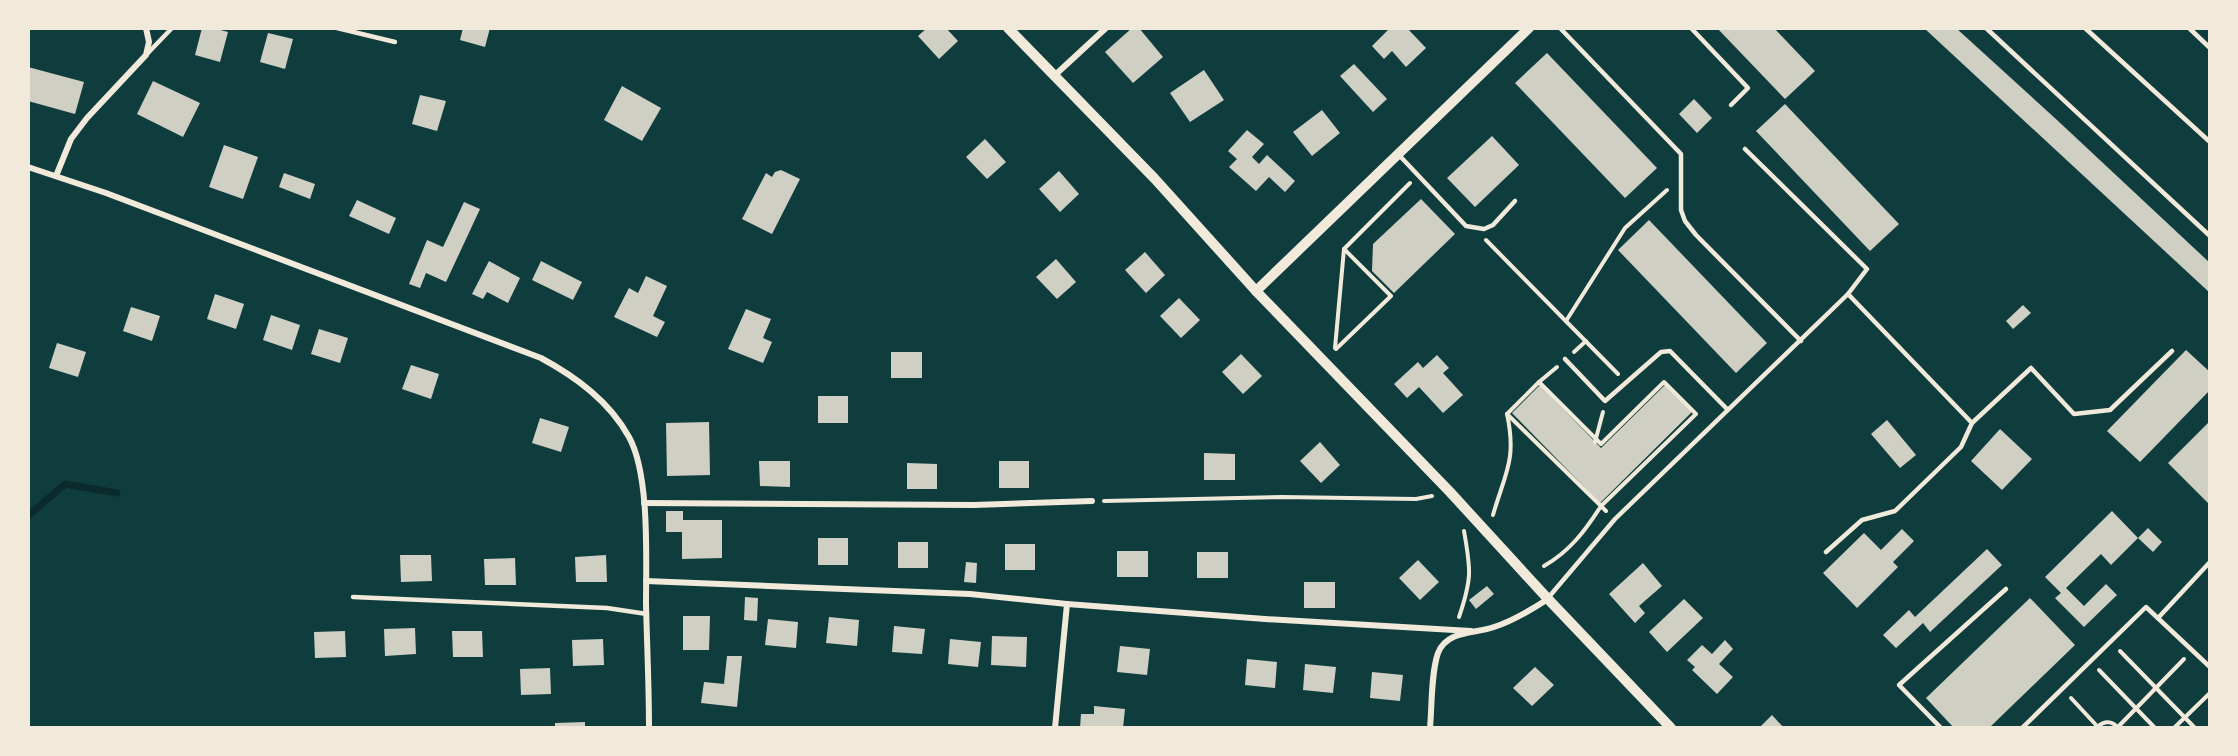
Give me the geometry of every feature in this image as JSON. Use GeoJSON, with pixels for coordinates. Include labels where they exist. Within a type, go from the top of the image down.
{"type":"FeatureCollection","features":[{"type":"Feature","properties":{"kind":"street"},"geometry":{"type":"LineString","coordinates":[[56,176],[71,139],[87,118],[146,55],[149,42],[146,28]]}},
{"type":"Feature","properties":{"kind":"street"},"geometry":{"type":"LineString","coordinates":[[1008,28],[1155,179],[1256,291],[1450,492],[1671,728]]}},
{"type":"Feature","properties":{"kind":"street"},"geometry":{"type":"LineString","coordinates":[[1054,76],[1106,28]]}},
{"type":"Feature","properties":{"kind":"street"},"geometry":{"type":"LineString","coordinates":[[1256,291],[1529,28]]}},
{"type":"Feature","properties":{"kind":"street"},"geometry":{"type":"LineString","coordinates":[[28,167],[391,301],[552,364],[593,393],[629,436],[640,462],[644,503],[649,728]]}},
{"type":"Feature","properties":{"kind":"street"},"geometry":{"type":"LineString","coordinates":[[644,503],[974,505],[1092,501]]}},
{"type":"Feature","properties":{"kind":"street"},"geometry":{"type":"LineString","coordinates":[[646,581],[970,594],[1067,604],[1471,631]]}},
{"type":"Feature","properties":{"kind":"street"},"geometry":{"type":"LineString","coordinates":[[1430,728],[1438,654],[1443,644],[1452,637],[1492,628],[1512,620],[1548,599]]}},
{"type":"Feature","properties":{"kind":"street"},"geometry":{"type":"LineString","coordinates":[[1055,728],[1067,604]]}},
{"type":"Feature","properties":{"kind":"lane"},"geometry":{"type":"LineString","coordinates":[[146,55],[172,28]]}},
{"type":"Feature","properties":{"kind":"lane"},"geometry":{"type":"LineString","coordinates":[[337,28],[395,42]]}},
{"type":"Feature","properties":{"kind":"lane"},"geometry":{"type":"LineString","coordinates":[[1560,28],[1681,154],[1682,210],[1685,221],[1696,235],[1801,341]]}},
{"type":"Feature","properties":{"kind":"lane"},"geometry":{"type":"LineString","coordinates":[[1691,28],[1748,88],[1731,105]]}},
{"type":"Feature","properties":{"kind":"lane"},"geometry":{"type":"LineString","coordinates":[[1986,28],[2210,236]]}},
{"type":"Feature","properties":{"kind":"lane"},"geometry":{"type":"LineString","coordinates":[[2085,28],[2210,142]]}},
{"type":"Feature","properties":{"kind":"lane"},"geometry":{"type":"LineString","coordinates":[[2189,28],[2210,48]]}},
{"type":"Feature","properties":{"kind":"lane"},"geometry":{"type":"LineString","coordinates":[[1548,599],[1615,519],[1727,409],[1801,341],[1848,294],[1867,269],[1745,149]]}},
{"type":"Feature","properties":{"kind":"lane"},"geometry":{"type":"LineString","coordinates":[[1398,154],[1466,226],[1484,229],[1493,225],[1515,201]]}},
{"type":"Feature","properties":{"kind":"lane"},"geometry":{"type":"LineString","coordinates":[[1848,294],[1972,423]]}},
{"type":"Feature","properties":{"kind":"lane"},"geometry":{"type":"LineString","coordinates":[[1565,359],[1605,401],[1661,352],[1670,351],[1727,409]]}},
{"type":"Feature","properties":{"kind":"lane"},"geometry":{"type":"LineString","coordinates":[[1826,552],[1862,520],[1895,511],[1962,447],[1972,423],[2031,368],[2074,414],[2110,410],[2172,351]]}},
{"type":"Feature","properties":{"kind":"lane"},"geometry":{"type":"LineString","coordinates":[[2158,618],[2210,562]]}},
{"type":"Feature","properties":{"kind":"lane"},"geometry":{"type":"LineString","coordinates":[[1941,728],[1899,685],[2006,589]]}},
{"type":"Feature","properties":{"kind":"lane"},"geometry":{"type":"LineString","coordinates":[[353,597],[607,608],[646,614]]}},
{"type":"Feature","properties":{"kind":"lane"},"geometry":{"type":"LineString","coordinates":[[2022,728],[2146,607],[2210,667]]}},
{"type":"Feature","properties":{"kind":"path"},"geometry":{"type":"LineString","coordinates":[[1344,249],[1391,296],[1335,349],[1344,249],[1418,175]]}},
{"type":"Feature","properties":{"kind":"path"},"geometry":{"type":"LineString","coordinates":[[1566,321],[1625,228],[1682,176]]}},
{"type":"Feature","properties":{"kind":"path"},"geometry":{"type":"LineString","coordinates":[[1475,229],[1626,382]]}},
{"type":"Feature","properties":{"kind":"path"},"geometry":{"type":"LineString","coordinates":[[1507,414],[1539,382],[1601,444],[1664,382],[1696,414],[1601,506],[1562,556],[1544,566]]}},
{"type":"Feature","properties":{"kind":"path"},"geometry":{"type":"LineString","coordinates":[[1596,441],[1605,401]]}},
{"type":"Feature","properties":{"kind":"path"},"geometry":{"type":"LineString","coordinates":[[1507,414],[1615,519]]}},
{"type":"Feature","properties":{"kind":"path"},"geometry":{"type":"LineString","coordinates":[[1493,515],[1509,469],[1512,450],[1507,414]]}},
{"type":"Feature","properties":{"kind":"path"},"geometry":{"type":"LineString","coordinates":[[1092,501],[1282,497],[1416,499],[1432,496]]}},
{"type":"Feature","properties":{"kind":"path"},"geometry":{"type":"LineString","coordinates":[[1458,620],[1469,588],[1470,566],[1463,528]]}},
{"type":"Feature","properties":{"kind":"path"},"geometry":{"type":"LineString","coordinates":[[2111,642],[2194,728]]}},
{"type":"Feature","properties":{"kind":"path"},"geometry":{"type":"LineString","coordinates":[[2062,689],[2097,727],[2107,722],[2118,727],[2192,651]]}},
{"type":"Feature","properties":{"kind":"path"},"geometry":{"type":"LineString","coordinates":[[2090,661],[2155,728]]}},
{"type":"Feature","properties":{"kind":"path"},"geometry":{"type":"LineString","coordinates":[[2174,728],[2210,693]]}},
{"type":"Feature","properties":{"kind":"building"},"geometry":{"type":"Polygon","coordinates":[[[202,28],[228,32],[220,62],[195,55],[202,28]]]}},
{"type":"Feature","properties":{"kind":"building"},"geometry":{"type":"Polygon","coordinates":[[[463,28],[490,28],[485,47],[460,40],[463,28]]]}},
{"type":"Feature","properties":{"kind":"building"},"geometry":{"type":"Polygon","coordinates":[[[927,28],[946,28],[958,41],[939,59],[918,36],[927,28]]]}},
{"type":"Feature","properties":{"kind":"building"},"geometry":{"type":"Polygon","coordinates":[[[1132,28],[1139,28],[1163,57],[1133,83],[1105,52],[1132,28]]]}},
{"type":"Feature","properties":{"kind":"building"},"geometry":{"type":"Polygon","coordinates":[[[1390,28],[1407,28],[1426,48],[1406,67],[1392,51],[1384,59],[1372,46],[1390,28]]]}},
{"type":"Feature","properties":{"kind":"building"},"geometry":{"type":"Polygon","coordinates":[[[1717,28],[1774,28],[1815,71],[1785,99],[1717,28]]]}},
{"type":"Feature","properties":{"kind":"building"},"geometry":{"type":"Polygon","coordinates":[[[1924,28],[1956,28],[2057,120],[2210,263],[2210,293],[1924,28]]]}},
{"type":"Feature","properties":{"kind":"building"},"geometry":{"type":"Polygon","coordinates":[[[268,33],[293,39],[285,69],[260,62],[268,33]]]}},
{"type":"Feature","properties":{"kind":"building"},"geometry":{"type":"Polygon","coordinates":[[[1547,53],[1657,168],[1625,198],[1515,83],[1547,53]]]}},
{"type":"Feature","properties":{"kind":"building"},"geometry":{"type":"Polygon","coordinates":[[[1354,64],[1387,99],[1373,112],[1340,76],[1354,64]]]}},
{"type":"Feature","properties":{"kind":"building"},"geometry":{"type":"Polygon","coordinates":[[[28,67],[84,82],[75,114],[28,101],[28,67]]]}},
{"type":"Feature","properties":{"kind":"building"},"geometry":{"type":"Polygon","coordinates":[[[1204,70],[1224,100],[1190,122],[1170,93],[1204,70]]]}},
{"type":"Feature","properties":{"kind":"building"},"geometry":{"type":"Polygon","coordinates":[[[153,81],[200,103],[183,137],[137,114],[153,81]]]}},
{"type":"Feature","properties":{"kind":"building"},"geometry":{"type":"Polygon","coordinates":[[[622,86],[661,108],[642,141],[604,120],[622,86]]]}},
{"type":"Feature","properties":{"kind":"building"},"geometry":{"type":"Polygon","coordinates":[[[420,95],[446,101],[437,131],[412,124],[420,95]]]}},
{"type":"Feature","properties":{"kind":"building"},"geometry":{"type":"Polygon","coordinates":[[[1694,99],[1712,118],[1697,133],[1679,114],[1694,99]]]}},
{"type":"Feature","properties":{"kind":"building"},"geometry":{"type":"Polygon","coordinates":[[[1785,104],[1899,224],[1870,251],[1756,131],[1785,104]]]}},
{"type":"Feature","properties":{"kind":"building"},"geometry":{"type":"Polygon","coordinates":[[[1322,110],[1340,133],[1312,156],[1293,132],[1322,110]]]}},
{"type":"Feature","properties":{"kind":"building"},"geometry":{"type":"Polygon","coordinates":[[[1247,130],[1264,144],[1252,157],[1259,164],[1267,155],[1295,181],[1285,192],[1269,177],[1256,191],[1229,167],[1237,159],[1228,151],[1247,130]]]}},
{"type":"Feature","properties":{"kind":"building"},"geometry":{"type":"Polygon","coordinates":[[[1492,136],[1519,165],[1475,207],[1447,178],[1492,136]]]}},
{"type":"Feature","properties":{"kind":"building"},"geometry":{"type":"Polygon","coordinates":[[[985,139],[1006,162],[987,179],[966,157],[985,139]]]}},
{"type":"Feature","properties":{"kind":"building"},"geometry":{"type":"Polygon","coordinates":[[[224,145],[258,157],[243,199],[209,187],[224,145]]]}},
{"type":"Feature","properties":{"kind":"building"},"geometry":{"type":"Polygon","coordinates":[[[781,170],[800,179],[772,234],[742,219],[766,173],[772,177],[775,172],[781,170]]]}},
{"type":"Feature","properties":{"kind":"building"},"geometry":{"type":"Polygon","coordinates":[[[1059,171],[1079,194],[1060,212],[1039,189],[1059,171]]]}},
{"type":"Feature","properties":{"kind":"building"},"geometry":{"type":"Polygon","coordinates":[[[284,173],[315,184],[310,199],[279,187],[284,173]]]}},
{"type":"Feature","properties":{"kind":"building"},"geometry":{"type":"Polygon","coordinates":[[[1421,199],[1455,234],[1394,293],[1372,271],[1373,244],[1421,199]]]}},
{"type":"Feature","properties":{"kind":"building"},"geometry":{"type":"Polygon","coordinates":[[[357,200],[396,218],[389,234],[349,216],[357,200]]]}},
{"type":"Feature","properties":{"kind":"building"},"geometry":{"type":"Polygon","coordinates":[[[464,202],[480,209],[446,282],[426,273],[420,288],[409,284],[427,240],[443,247],[464,202]]]}},
{"type":"Feature","properties":{"kind":"building"},"geometry":{"type":"Polygon","coordinates":[[[1649,220],[1767,343],[1736,373],[1618,250],[1649,220]]]}},
{"type":"Feature","properties":{"kind":"building"},"geometry":{"type":"Polygon","coordinates":[[[1145,252],[1165,275],[1146,293],[1125,270],[1145,252]]]}},
{"type":"Feature","properties":{"kind":"building"},"geometry":{"type":"Polygon","coordinates":[[[1056,259],[1076,282],[1057,299],[1036,277],[1056,259]]]}},
{"type":"Feature","properties":{"kind":"building"},"geometry":{"type":"Polygon","coordinates":[[[489,261],[520,278],[508,303],[487,292],[483,299],[472,294],[489,261]]]}},
{"type":"Feature","properties":{"kind":"building"},"geometry":{"type":"Polygon","coordinates":[[[541,261],[582,282],[573,300],[532,280],[541,261]]]}},
{"type":"Feature","properties":{"kind":"building"},"geometry":{"type":"Polygon","coordinates":[[[646,276],[667,286],[653,316],[665,322],[657,337],[614,317],[629,288],[638,293],[646,276]]]}},
{"type":"Feature","properties":{"kind":"building"},"geometry":{"type":"Polygon","coordinates":[[[215,294],[244,304],[236,329],[207,319],[215,294]]]}},
{"type":"Feature","properties":{"kind":"building"},"geometry":{"type":"Polygon","coordinates":[[[1179,298],[1200,320],[1181,338],[1160,316],[1179,298]]]}},
{"type":"Feature","properties":{"kind":"building"},"geometry":{"type":"Polygon","coordinates":[[[2023,305],[2031,313],[2013,329],[2006,321],[2023,305]]]}},
{"type":"Feature","properties":{"kind":"building"},"geometry":{"type":"Polygon","coordinates":[[[131,307],[160,316],[152,341],[123,331],[131,307]]]}},
{"type":"Feature","properties":{"kind":"building"},"geometry":{"type":"Polygon","coordinates":[[[746,309],[771,319],[763,338],[772,342],[763,363],[728,349],[746,309]]]}},
{"type":"Feature","properties":{"kind":"building"},"geometry":{"type":"Polygon","coordinates":[[[271,315],[300,325],[292,350],[263,340],[271,315]]]}},
{"type":"Feature","properties":{"kind":"building"},"geometry":{"type":"Polygon","coordinates":[[[319,329],[348,338],[340,363],[311,354],[319,329]]]}},
{"type":"Feature","properties":{"kind":"building"},"geometry":{"type":"Polygon","coordinates":[[[57,343],[86,352],[78,377],[49,368],[57,343]]]}},
{"type":"Feature","properties":{"kind":"building"},"geometry":{"type":"Polygon","coordinates":[[[2186,350],[2210,372],[2210,390],[2140,462],[2107,431],[2186,350]]]}},
{"type":"Feature","properties":{"kind":"building"},"geometry":{"type":"Polygon","coordinates":[[[891,352],[922,352],[922,378],[891,378],[891,352]]]}},
{"type":"Feature","properties":{"kind":"building"},"geometry":{"type":"Polygon","coordinates":[[[1241,354],[1262,376],[1243,394],[1222,372],[1241,354]]]}},
{"type":"Feature","properties":{"kind":"building"},"geometry":{"type":"Polygon","coordinates":[[[1437,355],[1449,368],[1443,373],[1463,395],[1443,413],[1419,387],[1407,398],[1394,384],[1418,362],[1423,368],[1437,355]]]}},
{"type":"Feature","properties":{"kind":"building"},"geometry":{"type":"Polygon","coordinates":[[[411,365],[439,374],[431,399],[402,389],[411,365]]]}},
{"type":"Feature","properties":{"kind":"building"},"geometry":{"type":"Polygon","coordinates":[[[1540,385],[1601,448],[1665,385],[1692,412],[1600,503],[1512,413],[1540,385]]]}},
{"type":"Feature","properties":{"kind":"building"},"geometry":{"type":"Polygon","coordinates":[[[818,396],[848,396],[848,423],[818,423],[818,396]]]}},
{"type":"Feature","properties":{"kind":"building"},"geometry":{"type":"Polygon","coordinates":[[[540,418],[569,427],[561,452],[532,443],[540,418]]]}},
{"type":"Feature","properties":{"kind":"building"},"geometry":{"type":"Polygon","coordinates":[[[1887,420],[1916,455],[1900,468],[1871,434],[1887,420]]]}},
{"type":"Feature","properties":{"kind":"building"},"geometry":{"type":"Polygon","coordinates":[[[2210,421],[2210,505],[2168,463],[2210,421]]]}},
{"type":"Feature","properties":{"kind":"building"},"geometry":{"type":"Polygon","coordinates":[[[709,422],[710,475],[667,476],[666,423],[709,422]]]}},
{"type":"Feature","properties":{"kind":"building"},"geometry":{"type":"Polygon","coordinates":[[[2000,429],[2032,459],[2002,490],[1971,461],[2000,429]]]}},
{"type":"Feature","properties":{"kind":"building"},"geometry":{"type":"Polygon","coordinates":[[[1320,442],[1340,465],[1321,483],[1300,461],[1320,442]]]}},
{"type":"Feature","properties":{"kind":"building"},"geometry":{"type":"Polygon","coordinates":[[[1204,453],[1235,454],[1235,480],[1204,480],[1204,453]]]}},
{"type":"Feature","properties":{"kind":"building"},"geometry":{"type":"Polygon","coordinates":[[[759,461],[790,461],[790,487],[760,486],[759,461]]]}},
{"type":"Feature","properties":{"kind":"building"},"geometry":{"type":"Polygon","coordinates":[[[999,461],[1029,461],[1029,488],[999,488],[999,461]]]}},
{"type":"Feature","properties":{"kind":"building"},"geometry":{"type":"Polygon","coordinates":[[[907,463],[937,464],[937,489],[907,489],[907,463]]]}},
{"type":"Feature","properties":{"kind":"building"},"geometry":{"type":"Polygon","coordinates":[[[666,511],[683,511],[683,520],[722,520],[722,558],[682,559],[682,532],[666,532],[666,511]]]}},
{"type":"Feature","properties":{"kind":"building"},"geometry":{"type":"Polygon","coordinates":[[[2112,511],[2138,538],[2111,565],[2101,554],[2066,588],[2084,606],[2106,584],[2117,595],[2084,627],[2055,598],[2061,593],[2045,577],[2112,511]]]}},
{"type":"Feature","properties":{"kind":"building"},"geometry":{"type":"Polygon","coordinates":[[[2148,528],[2162,542],[2153,552],[2138,538],[2148,528]]]}},
{"type":"Feature","properties":{"kind":"building"},"geometry":{"type":"Polygon","coordinates":[[[1902,529],[1914,541],[1893,562],[1898,567],[1857,608],[1823,573],[1864,533],[1881,550],[1902,529]]]}},
{"type":"Feature","properties":{"kind":"building"},"geometry":{"type":"Polygon","coordinates":[[[818,538],[848,538],[848,565],[818,565],[818,538]]]}},
{"type":"Feature","properties":{"kind":"building"},"geometry":{"type":"Polygon","coordinates":[[[898,542],[928,542],[928,568],[898,568],[898,542]]]}},
{"type":"Feature","properties":{"kind":"building"},"geometry":{"type":"Polygon","coordinates":[[[1005,544],[1035,544],[1035,570],[1005,570],[1005,544]]]}},
{"type":"Feature","properties":{"kind":"building"},"geometry":{"type":"Polygon","coordinates":[[[1987,549],[2002,565],[1930,632],[1923,623],[1896,648],[1883,635],[1909,610],[1915,617],[1987,549]]]}},
{"type":"Feature","properties":{"kind":"building"},"geometry":{"type":"Polygon","coordinates":[[[1117,551],[1148,551],[1148,577],[1117,577],[1117,551]]]}},
{"type":"Feature","properties":{"kind":"building"},"geometry":{"type":"Polygon","coordinates":[[[1197,552],[1228,552],[1228,578],[1197,578],[1197,552]]]}},
{"type":"Feature","properties":{"kind":"building"},"geometry":{"type":"Polygon","coordinates":[[[400,555],[431,555],[432,581],[401,582],[400,555]]]}},
{"type":"Feature","properties":{"kind":"building"},"geometry":{"type":"Polygon","coordinates":[[[606,555],[607,582],[576,582],[575,557],[606,555]]]}},
{"type":"Feature","properties":{"kind":"building"},"geometry":{"type":"Polygon","coordinates":[[[515,558],[516,585],[485,585],[484,559],[515,558]]]}},
{"type":"Feature","properties":{"kind":"building"},"geometry":{"type":"Polygon","coordinates":[[[1418,560],[1439,582],[1420,600],[1399,578],[1418,560]]]}},
{"type":"Feature","properties":{"kind":"building"},"geometry":{"type":"Polygon","coordinates":[[[966,562],[977,563],[976,583],[964,582],[966,562]]]}},
{"type":"Feature","properties":{"kind":"building"},"geometry":{"type":"Polygon","coordinates":[[[1643,563],[1662,586],[1639,606],[1645,613],[1635,623],[1609,594],[1643,563]]]}},
{"type":"Feature","properties":{"kind":"building"},"geometry":{"type":"Polygon","coordinates":[[[1304,582],[1335,582],[1335,608],[1304,608],[1304,582]]]}},
{"type":"Feature","properties":{"kind":"building"},"geometry":{"type":"Polygon","coordinates":[[[1487,586],[1494,594],[1476,609],[1469,600],[1487,586]]]}},
{"type":"Feature","properties":{"kind":"building"},"geometry":{"type":"Polygon","coordinates":[[[745,597],[758,598],[757,621],[744,620],[745,597]]]}},
{"type":"Feature","properties":{"kind":"building"},"geometry":{"type":"Polygon","coordinates":[[[2030,598],[2075,645],[1989,728],[1954,728],[1926,698],[2030,598]]]}},
{"type":"Feature","properties":{"kind":"building"},"geometry":{"type":"Polygon","coordinates":[[[1684,599],[1703,618],[1667,652],[1649,632],[1684,599]]]}},
{"type":"Feature","properties":{"kind":"building"},"geometry":{"type":"Polygon","coordinates":[[[683,616],[710,616],[709,650],[683,650],[683,616]]]}},
{"type":"Feature","properties":{"kind":"building"},"geometry":{"type":"Polygon","coordinates":[[[829,617],[859,620],[857,646],[826,643],[829,617]]]}},
{"type":"Feature","properties":{"kind":"building"},"geometry":{"type":"Polygon","coordinates":[[[768,619],[798,622],[796,648],[765,645],[768,619]]]}},
{"type":"Feature","properties":{"kind":"building"},"geometry":{"type":"Polygon","coordinates":[[[894,626],[925,629],[922,654],[892,652],[894,626]]]}},
{"type":"Feature","properties":{"kind":"building"},"geometry":{"type":"Polygon","coordinates":[[[415,628],[416,654],[385,656],[384,629],[415,628]]]}},
{"type":"Feature","properties":{"kind":"building"},"geometry":{"type":"Polygon","coordinates":[[[345,631],[346,657],[315,658],[314,632],[345,631]]]}},
{"type":"Feature","properties":{"kind":"building"},"geometry":{"type":"Polygon","coordinates":[[[452,631],[482,631],[483,657],[453,657],[452,631]]]}},
{"type":"Feature","properties":{"kind":"building"},"geometry":{"type":"Polygon","coordinates":[[[992,636],[1027,637],[1026,667],[991,665],[992,636]]]}},
{"type":"Feature","properties":{"kind":"building"},"geometry":{"type":"Polygon","coordinates":[[[603,639],[604,665],[573,666],[572,640],[603,639]]]}},
{"type":"Feature","properties":{"kind":"building"},"geometry":{"type":"Polygon","coordinates":[[[950,639],[981,642],[978,667],[948,664],[950,639]]]}},
{"type":"Feature","properties":{"kind":"building"},"geometry":{"type":"Polygon","coordinates":[[[1725,640],[1733,649],[1719,664],[1733,677],[1717,694],[1692,670],[1695,667],[1687,660],[1702,645],[1712,654],[1725,640]]]}},
{"type":"Feature","properties":{"kind":"building"},"geometry":{"type":"Polygon","coordinates":[[[1120,646],[1150,649],[1147,675],[1117,672],[1120,646]]]}},
{"type":"Feature","properties":{"kind":"building"},"geometry":{"type":"Polygon","coordinates":[[[727,656],[742,656],[737,707],[701,703],[704,682],[724,684],[727,656]]]}},
{"type":"Feature","properties":{"kind":"building"},"geometry":{"type":"Polygon","coordinates":[[[1247,659],[1277,662],[1275,688],[1245,685],[1247,659]]]}},
{"type":"Feature","properties":{"kind":"building"},"geometry":{"type":"Polygon","coordinates":[[[1305,664],[1336,667],[1333,693],[1303,690],[1305,664]]]}},
{"type":"Feature","properties":{"kind":"building"},"geometry":{"type":"Polygon","coordinates":[[[1535,667],[1554,685],[1532,706],[1513,688],[1535,667]]]}},
{"type":"Feature","properties":{"kind":"building"},"geometry":{"type":"Polygon","coordinates":[[[550,668],[551,694],[521,695],[520,669],[550,668]]]}},
{"type":"Feature","properties":{"kind":"building"},"geometry":{"type":"Polygon","coordinates":[[[1372,672],[1403,675],[1400,701],[1370,698],[1372,672]]]}},
{"type":"Feature","properties":{"kind":"building"},"geometry":{"type":"Polygon","coordinates":[[[1094,706],[1125,709],[1123,728],[1080,728],[1081,714],[1094,714],[1094,706]]]}},
{"type":"Feature","properties":{"kind":"building"},"geometry":{"type":"Polygon","coordinates":[[[1772,715],[1784,728],[1759,728],[1772,715]]]}},
{"type":"Feature","properties":{"kind":"building"},"geometry":{"type":"Polygon","coordinates":[[[585,722],[585,728],[555,728],[555,723],[585,722]]]}},
{"type":"Feature","properties":{"kind":"waterway"},"geometry":{"type":"LineString","coordinates":[[28,516],[65,484],[117,493]]}}]}
